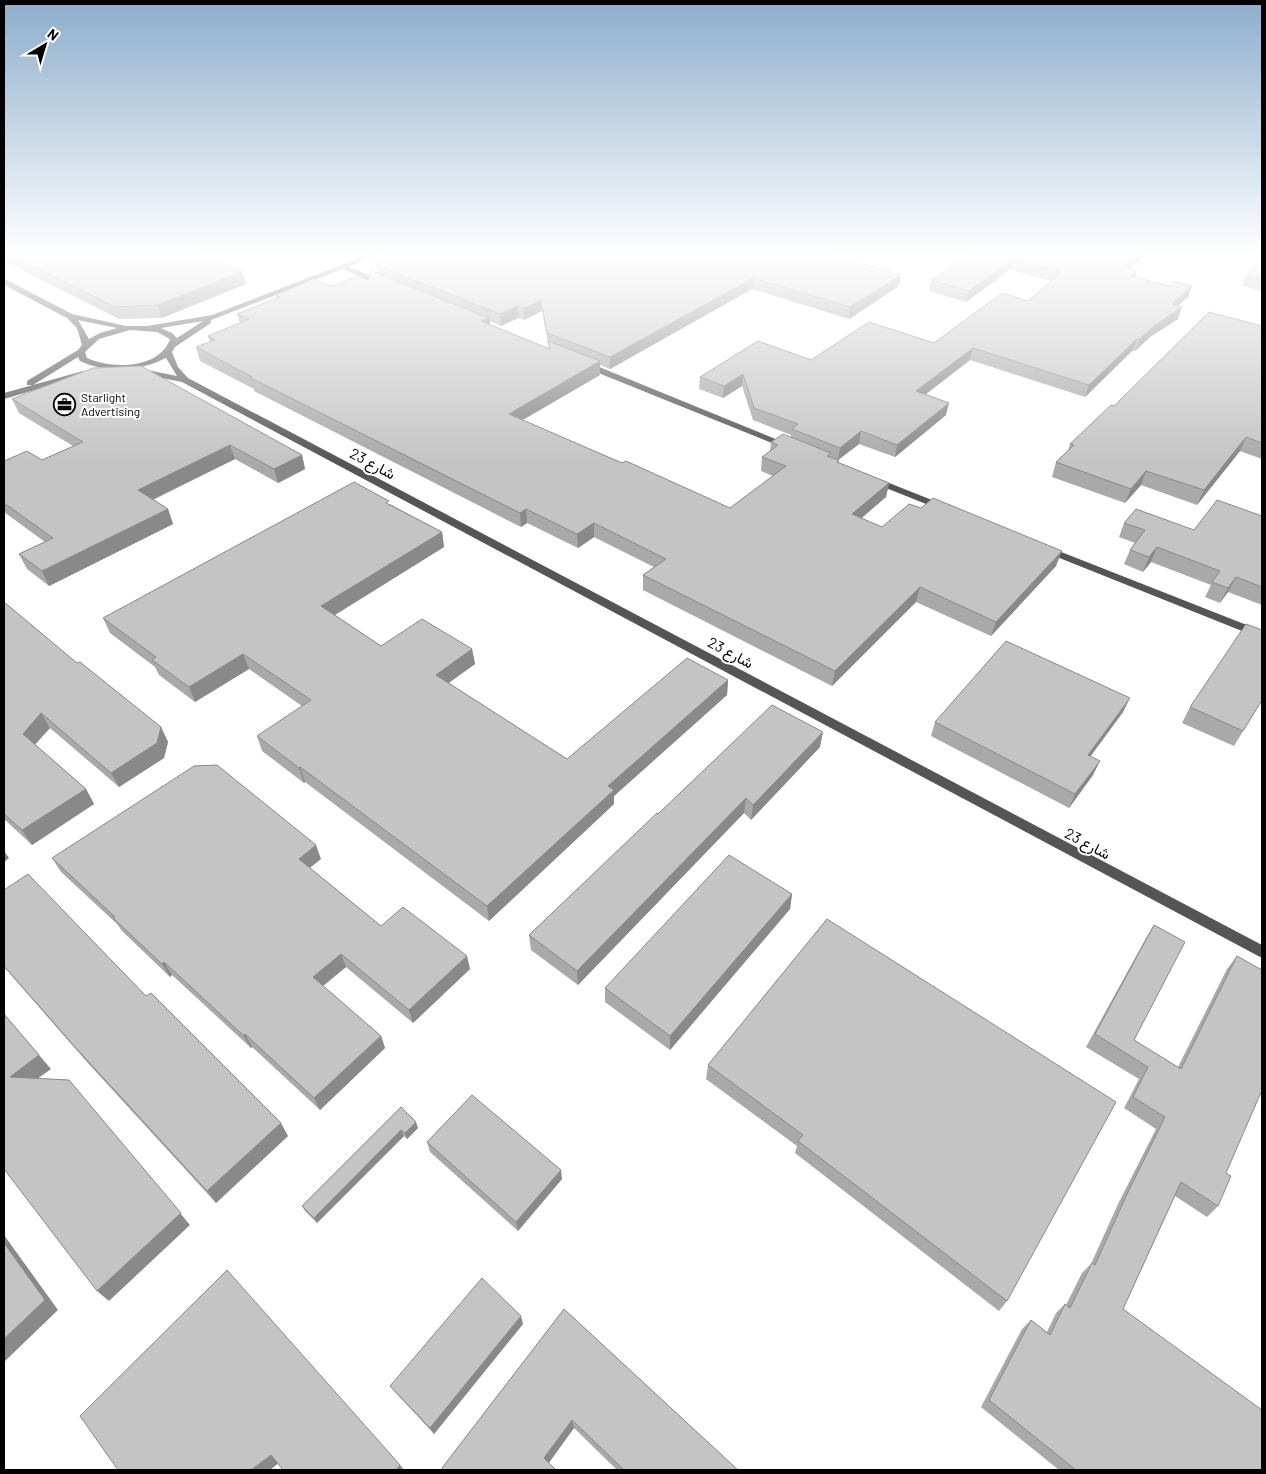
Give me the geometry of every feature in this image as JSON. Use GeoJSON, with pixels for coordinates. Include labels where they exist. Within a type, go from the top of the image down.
{"type":"FeatureCollection","features":[{"type":"Feature","properties":{"kind":"street"},"geometry":{"type":"LineString","coordinates":[[78,324],[85,335],[82,359],[91,365],[105,368],[123,368],[149,362],[171,349],[205,324]]}},
{"type":"Feature","properties":{"kind":"street"},"geometry":{"type":"LineString","coordinates":[[109,324],[130,328],[147,328],[173,324]]}},
{"type":"Feature","properties":{"kind":"street"},"geometry":{"type":"LineString","coordinates":[[7,394],[105,334],[130,328]]}},
{"type":"Feature","properties":{"kind":"street"},"geometry":{"type":"LineString","coordinates":[[147,328],[169,333],[174,339],[171,349]]}},
{"type":"Feature","properties":{"kind":"street","name":"شارع 23"},"geometry":{"type":"LineString","coordinates":[[171,349],[170,361],[185,380]]}},
{"type":"Feature","properties":{"kind":"street"},"geometry":{"type":"LineString","coordinates":[[577,361],[798,450]]}},
{"type":"Feature","properties":{"kind":"street"},"geometry":{"type":"LineString","coordinates":[[7,394],[105,368]]}},
{"type":"Feature","properties":{"kind":"street","name":"شارع 23"},"geometry":{"type":"LineString","coordinates":[[123,368],[185,380],[1262,952]]}},
{"type":"Feature","properties":{"kind":"street"},"geometry":{"type":"LineString","coordinates":[[862,475],[952,511]]}},
{"type":"Feature","properties":{"kind":"street"},"geometry":{"type":"LineString","coordinates":[[1039,546],[1262,636]]}},
{"type":"Feature","properties":{"kind":"building"},"geometry":{"type":"Polygon","coordinates":[[[237,324],[488,324],[550,349],[548,341],[600,361],[509,414],[622,463],[626,461],[730,508],[786,466],[762,457],[778,445],[771,442],[783,434],[831,453],[827,456],[839,460],[837,462],[889,483],[852,514],[882,527],[909,504],[921,508],[933,498],[1062,551],[996,622],[920,587],[835,671],[643,575],[666,559],[594,523],[577,534],[526,509],[520,513],[251,378],[196,347],[215,340],[208,336],[237,324]]]}},
{"type":"Feature","properties":{"kind":"building"},"geometry":{"type":"Polygon","coordinates":[[[545,324],[670,324],[610,357],[547,333],[545,324]]]}},
{"type":"Feature","properties":{"kind":"building"},"geometry":{"type":"Polygon","coordinates":[[[866,324],[875,324],[934,343],[960,324],[1157,324],[1140,339],[1137,339],[1089,385],[973,348],[916,391],[949,403],[897,445],[861,431],[840,448],[792,429],[798,424],[754,408],[743,374],[724,386],[700,377],[758,341],[811,360],[866,324]]]}},
{"type":"Feature","properties":{"kind":"building"},"geometry":{"type":"Polygon","coordinates":[[[1197,324],[1254,324],[1262,326],[1262,443],[1246,437],[1204,490],[1146,471],[1131,489],[1056,462],[1074,445],[1070,444],[1111,405],[1114,406],[1197,324]]]}},
{"type":"Feature","properties":{"kind":"building"},"geometry":{"type":"Polygon","coordinates":[[[141,366],[302,455],[274,469],[230,445],[138,490],[168,509],[42,571],[19,554],[53,538],[4,503],[4,461],[27,451],[42,460],[83,442],[12,399],[93,368],[141,366]]]}},
{"type":"Feature","properties":{"kind":"building"},"geometry":{"type":"Polygon","coordinates":[[[354,482],[389,501],[386,503],[442,532],[321,606],[381,646],[422,619],[472,649],[436,675],[567,759],[687,658],[728,680],[608,786],[614,790],[487,906],[257,736],[311,700],[243,654],[189,687],[152,660],[156,657],[103,618],[354,482]]]}},
{"type":"Feature","properties":{"kind":"building"},"geometry":{"type":"Polygon","coordinates":[[[1217,500],[1262,516],[1262,587],[1236,577],[1228,588],[1212,582],[1220,571],[1157,547],[1149,557],[1130,550],[1145,530],[1124,523],[1136,509],[1194,530],[1217,500]]]}},
{"type":"Feature","properties":{"kind":"building"},"geometry":{"type":"Polygon","coordinates":[[[4,602],[77,663],[80,662],[161,727],[157,743],[111,773],[41,713],[23,734],[86,789],[22,830],[4,814],[4,602]]]}},
{"type":"Feature","properties":{"kind":"building"},"geometry":{"type":"Polygon","coordinates":[[[1246,624],[1262,630],[1262,700],[1243,731],[1190,707],[1246,624]]]}},
{"type":"Feature","properties":{"kind":"building"},"geometry":{"type":"Polygon","coordinates":[[[1006,641],[1130,698],[1088,755],[1100,761],[1075,794],[935,722],[1006,641]]]}},
{"type":"Feature","properties":{"kind":"building"},"geometry":{"type":"Polygon","coordinates":[[[772,705],[823,732],[753,805],[746,798],[577,971],[529,935],[658,814],[772,705]]]}},
{"type":"Feature","properties":{"kind":"building"},"geometry":{"type":"Polygon","coordinates":[[[217,765],[316,845],[299,859],[381,926],[403,907],[467,956],[409,1010],[341,954],[313,977],[381,1036],[314,1098],[164,962],[162,964],[52,858],[194,766],[217,765]]]}},
{"type":"Feature","properties":{"kind":"building"},"geometry":{"type":"Polygon","coordinates":[[[729,855],[792,894],[670,1036],[605,988],[729,855]]]}},
{"type":"Feature","properties":{"kind":"building"},"geometry":{"type":"Polygon","coordinates":[[[28,874],[146,996],[151,993],[281,1123],[207,1191],[75,1047],[4,966],[4,890],[28,874]]]}},
{"type":"Feature","properties":{"kind":"building"},"geometry":{"type":"Polygon","coordinates":[[[827,919],[1116,1102],[1007,1301],[798,1141],[803,1135],[708,1065],[827,919]]]}},
{"type":"Feature","properties":{"kind":"building"},"geometry":{"type":"Polygon","coordinates":[[[1154,925],[1185,942],[1134,1040],[1181,1069],[1237,956],[1262,970],[1262,1090],[1226,1173],[1231,1176],[1218,1206],[1181,1182],[1123,1309],[1262,1410],[1262,1470],[1076,1470],[989,1400],[1031,1320],[1050,1335],[1065,1304],[1070,1308],[1092,1263],[1095,1265],[1165,1117],[1133,1097],[1148,1067],[1095,1034],[1154,925]]]}},
{"type":"Feature","properties":{"kind":"building"},"geometry":{"type":"Polygon","coordinates":[[[4,1014],[39,1055],[10,1077],[69,1080],[181,1213],[97,1291],[4,1169],[4,1014]]]}},
{"type":"Feature","properties":{"kind":"building"},"geometry":{"type":"Polygon","coordinates":[[[472,1095],[561,1170],[516,1222],[427,1142],[472,1095]]]}},
{"type":"Feature","properties":{"kind":"building"},"geometry":{"type":"Polygon","coordinates":[[[401,1107],[416,1122],[405,1133],[401,1130],[314,1218],[302,1206],[401,1107]]]}},
{"type":"Feature","properties":{"kind":"building"},"geometry":{"type":"Polygon","coordinates":[[[4,1243],[45,1300],[4,1339],[4,1243]]]}},
{"type":"Feature","properties":{"kind":"building"},"geometry":{"type":"Polygon","coordinates":[[[227,1270],[400,1465],[396,1470],[283,1470],[271,1455],[251,1470],[118,1470],[80,1416],[227,1270]]]}},
{"type":"Feature","properties":{"kind":"building"},"geometry":{"type":"Polygon","coordinates":[[[482,1278],[521,1316],[430,1428],[390,1386],[482,1278]]]}},
{"type":"Feature","properties":{"kind":"building"},"geometry":{"type":"Polygon","coordinates":[[[564,1309],[738,1470],[624,1470],[572,1420],[544,1458],[556,1470],[444,1470],[442,1468],[564,1309]]]}},
{"type":"Feature","properties":{"kind":"place","name":"Starlight Advertising"},"geometry":{"type":"Point","coordinates":[65,404]}}]}
